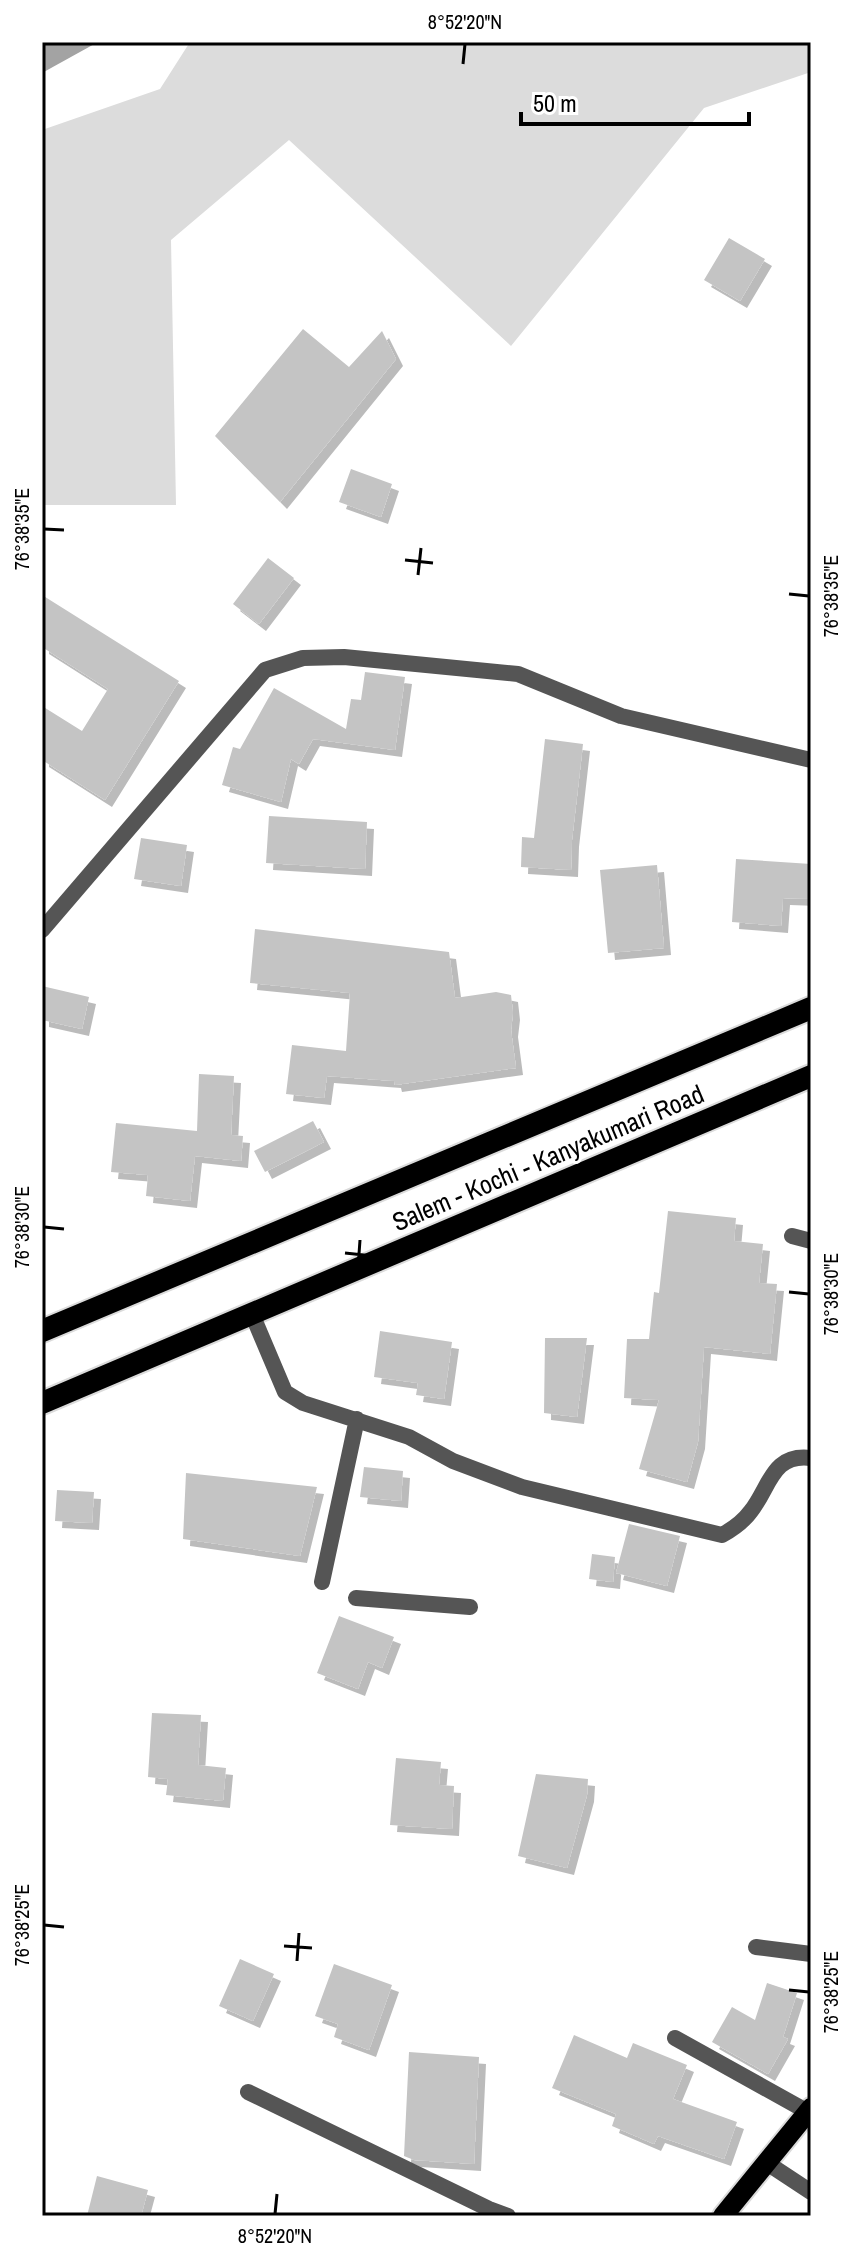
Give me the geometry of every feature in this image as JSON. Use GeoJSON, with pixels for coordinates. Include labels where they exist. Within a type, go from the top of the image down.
{"type":"FeatureCollection","features":[{"type":"Feature","properties":{"kind":"highway","name":"Salem - Kochi - Kanyakumari Road"},"geometry":{"type":"LineString","coordinates":[[42,1331],[811,1008]]}},
{"type":"Feature","properties":{"kind":"highway","name":"Salem - Kochi - Kanyakumari Road"},"geometry":{"type":"LineString","coordinates":[[42,1403],[811,1076]]}},
{"type":"Feature","properties":{"kind":"main road"},"geometry":{"type":"LineString","coordinates":[[723,2216],[810,2110]]}},
{"type":"Feature","properties":{"kind":"street"},"geometry":{"type":"LineString","coordinates":[[42,930],[265,670],[303,658],[344,657],[518,674],[621,716],[811,760]]}},
{"type":"Feature","properties":{"kind":"street"},"geometry":{"type":"LineString","coordinates":[[792,1236],[811,1241]]}},
{"type":"Feature","properties":{"kind":"street"},"geometry":{"type":"LineString","coordinates":[[252,1314],[285,1392],[303,1403],[409,1437],[453,1461],[522,1487],[722,1535],[736,1527],[752,1510],[778,1467],[797,1456],[811,1458]]}},
{"type":"Feature","properties":{"kind":"street"},"geometry":{"type":"LineString","coordinates":[[322,1582],[357,1419]]}},
{"type":"Feature","properties":{"kind":"street"},"geometry":{"type":"LineString","coordinates":[[356,1598],[470,1607]]}},
{"type":"Feature","properties":{"kind":"street"},"geometry":{"type":"LineString","coordinates":[[756,1947],[811,1954]]}},
{"type":"Feature","properties":{"kind":"street"},"geometry":{"type":"LineString","coordinates":[[675,2038],[810,2110]]}},
{"type":"Feature","properties":{"kind":"street"},"geometry":{"type":"LineString","coordinates":[[248,2092],[508,2216]]}},
{"type":"Feature","properties":{"kind":"street"},"geometry":{"type":"LineString","coordinates":[[767,2163],[811,2192]]}},
{"type":"Feature","properties":{"kind":"shaded area"},"geometry":{"type":"Polygon","coordinates":[[[42,42],[98,42],[42,73],[42,42]]]}},
{"type":"Feature","properties":{"kind":"shaded area"},"geometry":{"type":"Polygon","coordinates":[[[190,42],[811,42],[811,72],[704,108],[511,346],[289,140],[171,240],[176,505],[42,505],[42,130],[160,89],[190,42]]]}},
{"type":"Feature","properties":{"kind":"building"},"geometry":{"type":"Polygon","coordinates":[[[729,238],[765,259],[740,301],[704,280],[729,238]]]}},
{"type":"Feature","properties":{"kind":"building"},"geometry":{"type":"Polygon","coordinates":[[[303,329],[349,367],[382,331],[396,359],[280,502],[215,436],[303,329]]]}},
{"type":"Feature","properties":{"kind":"building"},"geometry":{"type":"Polygon","coordinates":[[[351,469],[392,484],[381,517],[339,502],[351,469]]]}},
{"type":"Feature","properties":{"kind":"building"},"geometry":{"type":"Polygon","coordinates":[[[268,558],[294,578],[259,624],[233,604],[268,558]]]}},
{"type":"Feature","properties":{"kind":"building"},"geometry":{"type":"Polygon","coordinates":[[[42,595],[179,681],[105,800],[42,760],[42,706],[82,731],[108,689],[42,647],[42,595]]]}},
{"type":"Feature","properties":{"kind":"building"},"geometry":{"type":"Polygon","coordinates":[[[365,672],[405,677],[395,750],[313,739],[299,764],[291,759],[281,802],[222,785],[233,747],[240,749],[274,688],[346,729],[351,699],[361,700],[365,672]]]}},
{"type":"Feature","properties":{"kind":"building"},"geometry":{"type":"Polygon","coordinates":[[[545,739],[583,744],[571,870],[521,867],[522,837],[534,838],[545,739]]]}},
{"type":"Feature","properties":{"kind":"building"},"geometry":{"type":"Polygon","coordinates":[[[269,816],[367,822],[365,869],[266,863],[269,816]]]}},
{"type":"Feature","properties":{"kind":"building"},"geometry":{"type":"Polygon","coordinates":[[[141,838],[187,845],[181,886],[134,879],[141,838]]]}},
{"type":"Feature","properties":{"kind":"building"},"geometry":{"type":"Polygon","coordinates":[[[736,859],[811,864],[811,899],[783,898],[781,926],[732,922],[736,859]]]}},
{"type":"Feature","properties":{"kind":"building"},"geometry":{"type":"Polygon","coordinates":[[[657,865],[664,948],[608,953],[600,870],[657,865]]]}},
{"type":"Feature","properties":{"kind":"building"},"geometry":{"type":"Polygon","coordinates":[[[255,929],[449,952],[455,998],[496,992],[511,995],[516,1068],[395,1085],[394,1081],[327,1076],[324,1098],[286,1094],[292,1045],[346,1051],[350,993],[250,983],[255,929]]]}},
{"type":"Feature","properties":{"kind":"building"},"geometry":{"type":"Polygon","coordinates":[[[42,986],[89,997],[82,1029],[42,1020],[42,986]]]}},
{"type":"Feature","properties":{"kind":"building"},"geometry":{"type":"Polygon","coordinates":[[[199,1074],[234,1076],[231,1135],[243,1136],[241,1161],[195,1156],[190,1201],[146,1196],[148,1175],[111,1172],[116,1123],[197,1131],[199,1074]]]}},
{"type":"Feature","properties":{"kind":"building"},"geometry":{"type":"Polygon","coordinates":[[[313,1121],[324,1142],[265,1172],[254,1151],[313,1121]]]}},
{"type":"Feature","properties":{"kind":"building"},"geometry":{"type":"Polygon","coordinates":[[[668,1211],[736,1218],[734,1241],[763,1244],[759,1283],[777,1284],[770,1354],[704,1347],[698,1442],[687,1482],[639,1469],[659,1400],[624,1398],[627,1339],[649,1339],[654,1292],[659,1293],[668,1211]]]}},
{"type":"Feature","properties":{"kind":"building"},"geometry":{"type":"Polygon","coordinates":[[[380,1331],[452,1342],[444,1399],[416,1395],[418,1383],[374,1377],[380,1331]]]}},
{"type":"Feature","properties":{"kind":"building"},"geometry":{"type":"Polygon","coordinates":[[[545,1338],[587,1338],[577,1417],[544,1413],[545,1338]]]}},
{"type":"Feature","properties":{"kind":"building"},"geometry":{"type":"Polygon","coordinates":[[[364,1467],[403,1471],[401,1501],[360,1497],[364,1467]]]}},
{"type":"Feature","properties":{"kind":"building"},"geometry":{"type":"Polygon","coordinates":[[[186,1473],[317,1487],[300,1556],[183,1539],[186,1473]]]}},
{"type":"Feature","properties":{"kind":"building"},"geometry":{"type":"Polygon","coordinates":[[[57,1490],[94,1492],[92,1523],[55,1521],[57,1490]]]}},
{"type":"Feature","properties":{"kind":"building"},"geometry":{"type":"Polygon","coordinates":[[[629,1524],[680,1536],[667,1586],[616,1573],[629,1524]]]}},
{"type":"Feature","properties":{"kind":"building"},"geometry":{"type":"Polygon","coordinates":[[[592,1554],[615,1557],[613,1582],[589,1579],[592,1554]]]}},
{"type":"Feature","properties":{"kind":"building"},"geometry":{"type":"Polygon","coordinates":[[[339,1616],[394,1637],[382,1668],[368,1662],[358,1689],[317,1673],[339,1616]]]}},
{"type":"Feature","properties":{"kind":"building"},"geometry":{"type":"Polygon","coordinates":[[[152,1713],[201,1715],[198,1765],[226,1768],[223,1801],[166,1795],[168,1779],[148,1777],[152,1713]]]}},
{"type":"Feature","properties":{"kind":"building"},"geometry":{"type":"Polygon","coordinates":[[[396,1758],[441,1762],[439,1785],[454,1786],[452,1829],[390,1825],[396,1758]]]}},
{"type":"Feature","properties":{"kind":"building"},"geometry":{"type":"Polygon","coordinates":[[[536,1774],[588,1779],[587,1795],[567,1868],[518,1856],[536,1774]]]}},
{"type":"Feature","properties":{"kind":"building"},"geometry":{"type":"Polygon","coordinates":[[[240,1959],[274,1974],[253,2021],[219,2006],[240,1959]]]}},
{"type":"Feature","properties":{"kind":"building"},"geometry":{"type":"Polygon","coordinates":[[[334,1964],[392,1985],[369,2050],[334,2037],[338,2024],[315,2016],[334,1964]]]}},
{"type":"Feature","properties":{"kind":"building"},"geometry":{"type":"Polygon","coordinates":[[[767,1983],[797,1993],[783,2037],[788,2039],[768,2074],[712,2042],[732,2007],[755,2020],[767,1983]]]}},
{"type":"Feature","properties":{"kind":"building"},"geometry":{"type":"Polygon","coordinates":[[[574,2035],[627,2058],[633,2043],[687,2065],[673,2099],[737,2122],[724,2159],[658,2136],[654,2144],[612,2126],[616,2114],[552,2088],[574,2035]]]}},
{"type":"Feature","properties":{"kind":"building"},"geometry":{"type":"Polygon","coordinates":[[[409,2052],[479,2057],[474,2164],[414,2160],[404,2156],[409,2052]]]}},
{"type":"Feature","properties":{"kind":"building"},"geometry":{"type":"Polygon","coordinates":[[[97,2176],[148,2190],[141,2216],[87,2216],[97,2176]]]}}]}
